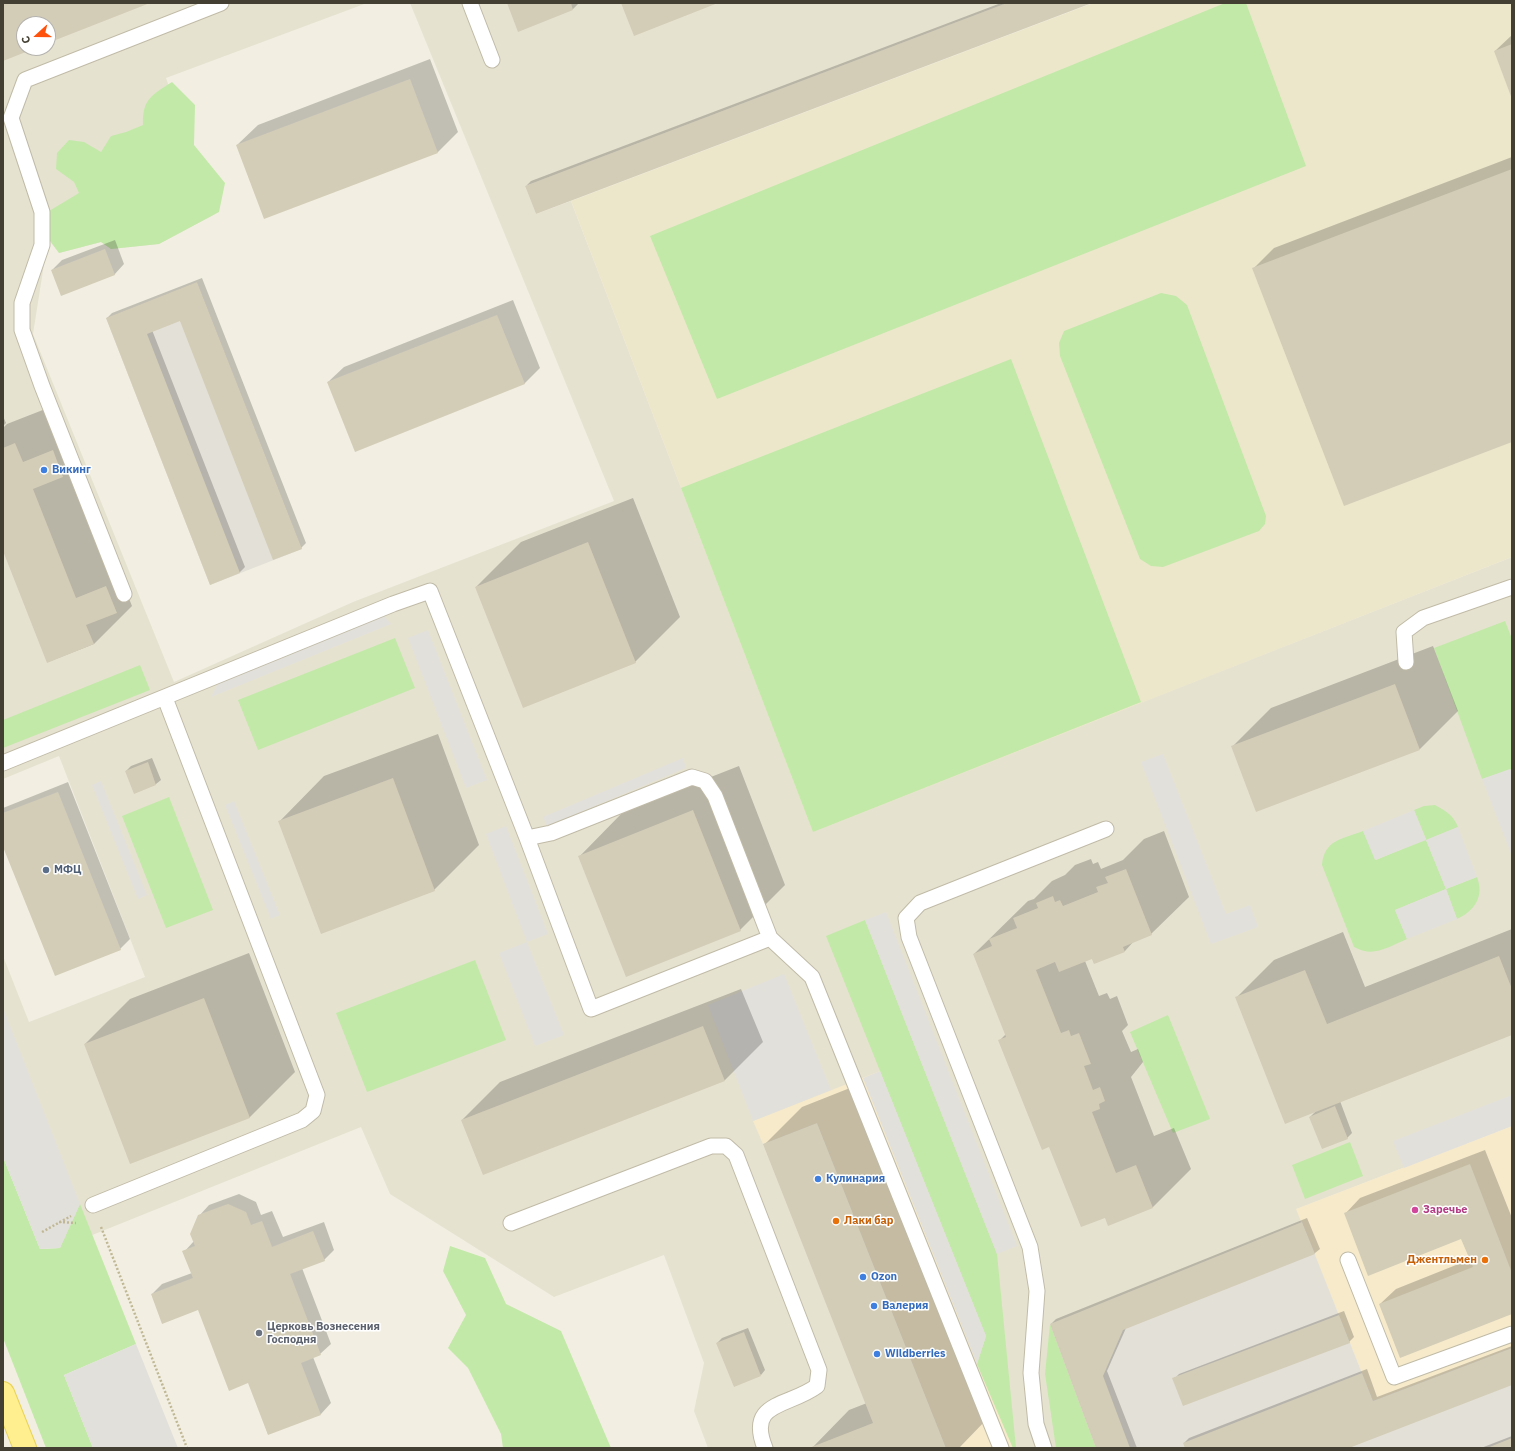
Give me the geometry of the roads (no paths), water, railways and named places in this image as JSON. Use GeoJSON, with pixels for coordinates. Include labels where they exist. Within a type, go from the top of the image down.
{"type":"FeatureCollection","features":[{"type":"Feature","properties":{"kind":"main road"},"geometry":{"type":"LineString","coordinates":[[3,1393],[25,1448]]}},
{"type":"Feature","properties":{"kind":"lane"},"geometry":{"type":"LineString","coordinates":[[124,594],[42,386],[22,330],[22,303],[42,245],[42,212],[11,118],[25,80],[221,3]]}},
{"type":"Feature","properties":{"kind":"lane"},"geometry":{"type":"LineString","coordinates":[[470,3],[492,60]]}},
{"type":"Feature","properties":{"kind":"lane"},"geometry":{"type":"LineString","coordinates":[[1406,662],[1404,632],[1423,618],[1512,587]]}},
{"type":"Feature","properties":{"kind":"lane"},"geometry":{"type":"LineString","coordinates":[[3,763],[393,604],[430,591],[592,1009],[770,938]]}},
{"type":"Feature","properties":{"kind":"lane"},"geometry":{"type":"LineString","coordinates":[[92,1205],[302,1120],[313,1111],[317,1094],[165,698]]}},
{"type":"Feature","properties":{"kind":"lane"},"geometry":{"type":"LineString","coordinates":[[527,838],[551,833],[692,777],[705,781],[715,796],[770,938],[812,977],[1001,1448]]}},
{"type":"Feature","properties":{"kind":"lane"},"geometry":{"type":"LineString","coordinates":[[1044,1448],[1036,1424],[1031,1373],[1037,1291],[1030,1247],[909,937],[906,918],[920,903],[1106,829]]}},
{"type":"Feature","properties":{"kind":"lane"},"geometry":{"type":"LineString","coordinates":[[511,1223],[711,1146],[726,1146],[736,1155],[820,1370],[817,1386],[807,1393],[769,1409],[760,1421],[760,1435],[765,1448]]}},
{"type":"Feature","properties":{"kind":"lane"},"geometry":{"type":"LineString","coordinates":[[1348,1260],[1394,1377],[1512,1334]]}},
{"type":"Feature","properties":{"kind":"place","name":"Викинг"},"geometry":{"type":"Point","coordinates":[44,470]}},
{"type":"Feature","properties":{"kind":"place","name":"МФЦ"},"geometry":{"type":"Point","coordinates":[46,870]}},
{"type":"Feature","properties":{"kind":"place","name":"Кулинария"},"geometry":{"type":"Point","coordinates":[818,1179]}},
{"type":"Feature","properties":{"kind":"place","name":"Заречье"},"geometry":{"type":"Point","coordinates":[1415,1210]}},
{"type":"Feature","properties":{"kind":"place","name":"Лаки бар"},"geometry":{"type":"Point","coordinates":[836,1221]}},
{"type":"Feature","properties":{"kind":"place","name":"Джентльмен"},"geometry":{"type":"Point","coordinates":[1485,1260]}},
{"type":"Feature","properties":{"kind":"place","name":"Ozon"},"geometry":{"type":"Point","coordinates":[863,1277]}},
{"type":"Feature","properties":{"kind":"place","name":"Валерия"},"geometry":{"type":"Point","coordinates":[874,1306]}},
{"type":"Feature","properties":{"kind":"place","name":"Церковь Вознесения Господня"},"geometry":{"type":"Point","coordinates":[259,1333]}},
{"type":"Feature","properties":{"kind":"place","name":"Wildberries"},"geometry":{"type":"Point","coordinates":[877,1354]}}]}
